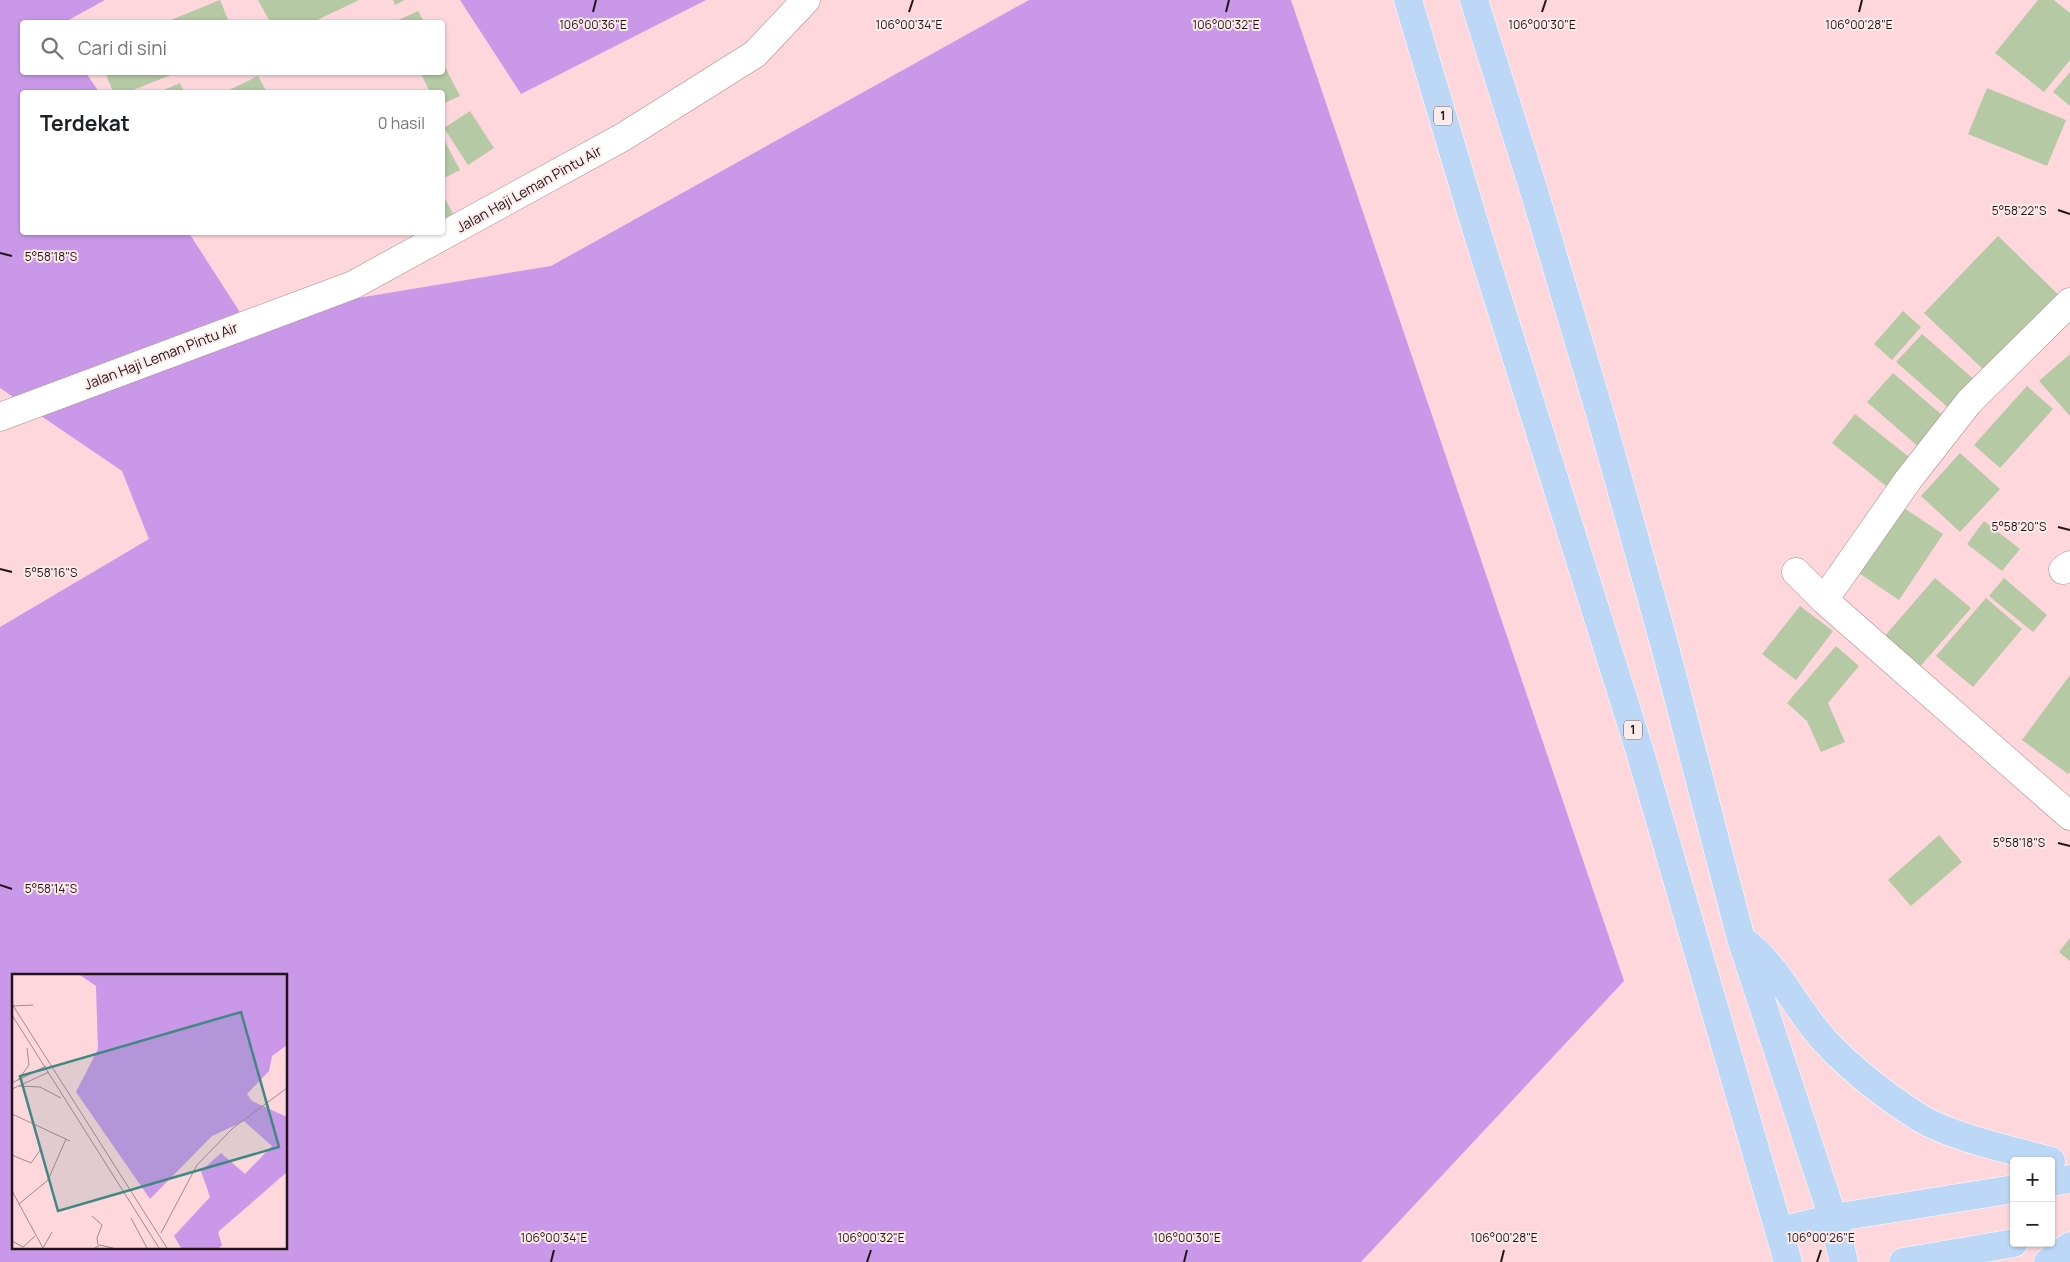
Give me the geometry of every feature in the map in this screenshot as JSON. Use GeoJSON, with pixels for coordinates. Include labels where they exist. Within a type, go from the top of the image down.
{"type":"FeatureCollection","features":[{"type":"Feature","properties":{"kind":"highway","name":"1"},"geometry":{"type":"LineString","coordinates":[[1408,0],[1477,232],[1640,752],[1788,1262]]}},
{"type":"Feature","properties":{"kind":"highway"},"geometry":{"type":"LineString","coordinates":[[1474,0],[1534,191],[1604,426],[1665,647],[1741,939],[1833,1218],[1844,1262]]}},
{"type":"Feature","properties":{"kind":"highway"},"geometry":{"type":"LineString","coordinates":[[1741,939],[1762,958],[1824,1040],[1875,1085],[1921,1118],[1956,1133],[2037,1157]]}},
{"type":"Feature","properties":{"kind":"highway"},"geometry":{"type":"LineString","coordinates":[[2055,1162],[2070,1166]]}},
{"type":"Feature","properties":{"kind":"highway"},"geometry":{"type":"LineString","coordinates":[[2055,1181],[2070,1179]]}},
{"type":"Feature","properties":{"kind":"highway"},"geometry":{"type":"LineString","coordinates":[[1780,1231],[1833,1218],[2010,1189]]}},
{"type":"Feature","properties":{"kind":"highway"},"geometry":{"type":"LineString","coordinates":[[2055,1235],[2070,1233]]}},
{"type":"Feature","properties":{"kind":"highway"},"geometry":{"type":"LineString","coordinates":[[1904,1262],[2010,1244]]}},
{"type":"Feature","properties":{"kind":"highway"},"geometry":{"type":"LineString","coordinates":[[2048,1262],[2070,1246]]}},
{"type":"Feature","properties":{"kind":"street","name":"Jalan Haji Leman Pintu Air"},"geometry":{"type":"LineString","coordinates":[[445,235],[632,132],[755,54],[806,0]]}},
{"type":"Feature","properties":{"kind":"street","name":"Jalan Haji Leman Pintu Air"},"geometry":{"type":"LineString","coordinates":[[0,417],[353,285],[444,235]]}},
{"type":"Feature","properties":{"kind":"street"},"geometry":{"type":"LineString","coordinates":[[1824,600],[1908,480],[1969,402],[2070,302]]}},
{"type":"Feature","properties":{"kind":"street"},"geometry":{"type":"LineString","coordinates":[[1796,572],[1824,600],[2070,816]]}},
{"type":"Feature","properties":{"kind":"shaded area"},"geometry":{"type":"Polygon","coordinates":[[[0,0],[105,0],[69,20],[20,20],[20,75],[87,75],[98,90],[20,90],[20,235],[190,235],[243,317],[551,266],[1029,0],[1291,0],[1624,981],[1361,1262],[0,1262],[0,627],[149,539],[122,471],[0,388],[0,0]]]}},
{"type":"Feature","properties":{"kind":"shaded area"},"geometry":{"type":"Polygon","coordinates":[[[460,0],[706,0],[521,94],[460,0]]]}},
{"type":"Feature","properties":{"kind":"building"},"geometry":{"type":"Polygon","coordinates":[[[220,0],[228,20],[171,20],[220,0]]]}},
{"type":"Feature","properties":{"kind":"building"},"geometry":{"type":"Polygon","coordinates":[[[258,0],[359,0],[317,20],[269,20],[258,0]]]}},
{"type":"Feature","properties":{"kind":"building"},"geometry":{"type":"Polygon","coordinates":[[[393,0],[405,0],[395,5],[393,0]]]}},
{"type":"Feature","properties":{"kind":"building"},"geometry":{"type":"Polygon","coordinates":[[[2038,0],[2054,0],[2070,13],[2070,60],[2044,92],[1995,53],[2038,0]]]}},
{"type":"Feature","properties":{"kind":"building"},"geometry":{"type":"Polygon","coordinates":[[[418,11],[423,20],[398,20],[418,11]]]}},
{"type":"Feature","properties":{"kind":"building"},"geometry":{"type":"Polygon","coordinates":[[[445,67],[460,96],[445,103],[445,90],[429,90],[422,75],[445,75],[445,67]]]}},
{"type":"Feature","properties":{"kind":"building"},"geometry":{"type":"Polygon","coordinates":[[[2070,72],[2070,106],[2053,92],[2070,72]]]}},
{"type":"Feature","properties":{"kind":"building"},"geometry":{"type":"Polygon","coordinates":[[[106,75],[171,75],[133,90],[112,90],[106,75]]]}},
{"type":"Feature","properties":{"kind":"building"},"geometry":{"type":"Polygon","coordinates":[[[258,76],[266,90],[229,90],[258,76]]]}},
{"type":"Feature","properties":{"kind":"building"},"geometry":{"type":"Polygon","coordinates":[[[180,83],[183,90],[164,90],[180,83]]]}},
{"type":"Feature","properties":{"kind":"building"},"geometry":{"type":"Polygon","coordinates":[[[1987,88],[2066,120],[2047,166],[1968,134],[1987,88]]]}},
{"type":"Feature","properties":{"kind":"building"},"geometry":{"type":"Polygon","coordinates":[[[470,111],[494,148],[468,165],[445,127],[470,111]]]}},
{"type":"Feature","properties":{"kind":"building"},"geometry":{"type":"Polygon","coordinates":[[[445,142],[460,170],[445,178],[445,142]]]}},
{"type":"Feature","properties":{"kind":"building"},"geometry":{"type":"Polygon","coordinates":[[[445,199],[454,215],[445,220],[445,199]]]}},
{"type":"Feature","properties":{"kind":"building"},"geometry":{"type":"Polygon","coordinates":[[[1998,236],[2064,300],[1990,376],[1924,313],[1998,236]]]}},
{"type":"Feature","properties":{"kind":"building"},"geometry":{"type":"Polygon","coordinates":[[[1903,311],[1921,327],[1892,360],[1874,344],[1903,311]]]}},
{"type":"Feature","properties":{"kind":"building"},"geometry":{"type":"Polygon","coordinates":[[[1922,334],[1976,381],[1950,409],[1896,362],[1922,334]]]}},
{"type":"Feature","properties":{"kind":"building"},"geometry":{"type":"Polygon","coordinates":[[[2070,354],[2070,416],[2039,381],[2070,354]]]}},
{"type":"Feature","properties":{"kind":"building"},"geometry":{"type":"Polygon","coordinates":[[[1893,373],[1948,420],[1921,449],[1867,402],[1893,373]]]}},
{"type":"Feature","properties":{"kind":"building"},"geometry":{"type":"Polygon","coordinates":[[[2027,386],[2053,409],[2000,468],[1974,445],[2027,386]]]}},
{"type":"Feature","properties":{"kind":"building"},"geometry":{"type":"Polygon","coordinates":[[[1855,414],[1914,461],[1891,490],[1832,443],[1855,414]]]}},
{"type":"Feature","properties":{"kind":"building"},"geometry":{"type":"Polygon","coordinates":[[[1960,453],[2000,489],[1960,532],[1921,496],[1960,453]]]}},
{"type":"Feature","properties":{"kind":"building"},"geometry":{"type":"Polygon","coordinates":[[[1901,506],[1943,534],[1899,600],[1856,571],[1901,506]]]}},
{"type":"Feature","properties":{"kind":"building"},"geometry":{"type":"Polygon","coordinates":[[[1984,521],[2020,549],[2002,571],[1967,544],[1984,521]]]}},
{"type":"Feature","properties":{"kind":"building"},"geometry":{"type":"Polygon","coordinates":[[[1935,578],[1971,608],[1918,669],[1883,638],[1935,578]]]}},
{"type":"Feature","properties":{"kind":"building"},"geometry":{"type":"Polygon","coordinates":[[[2004,578],[2047,615],[2033,632],[1989,596],[2004,578]]]}},
{"type":"Feature","properties":{"kind":"building"},"geometry":{"type":"Polygon","coordinates":[[[1986,598],[2022,629],[1973,687],[1936,656],[1986,598]]]}},
{"type":"Feature","properties":{"kind":"building"},"geometry":{"type":"Polygon","coordinates":[[[1800,606],[1833,631],[1796,680],[1762,654],[1800,606]]]}},
{"type":"Feature","properties":{"kind":"building"},"geometry":{"type":"Polygon","coordinates":[[[1836,646],[1859,666],[1828,703],[1845,742],[1821,752],[1807,721],[1787,703],[1836,646]]]}},
{"type":"Feature","properties":{"kind":"building"},"geometry":{"type":"Polygon","coordinates":[[[2070,675],[2070,772],[2068,774],[2022,740],[2070,675]]]}},
{"type":"Feature","properties":{"kind":"building"},"geometry":{"type":"Polygon","coordinates":[[[1939,835],[1962,862],[1911,906],[1888,880],[1939,835]]]}},
{"type":"Feature","properties":{"kind":"building"},"geometry":{"type":"Polygon","coordinates":[[[2070,938],[2070,961],[2059,952],[2070,938]]]}}]}
